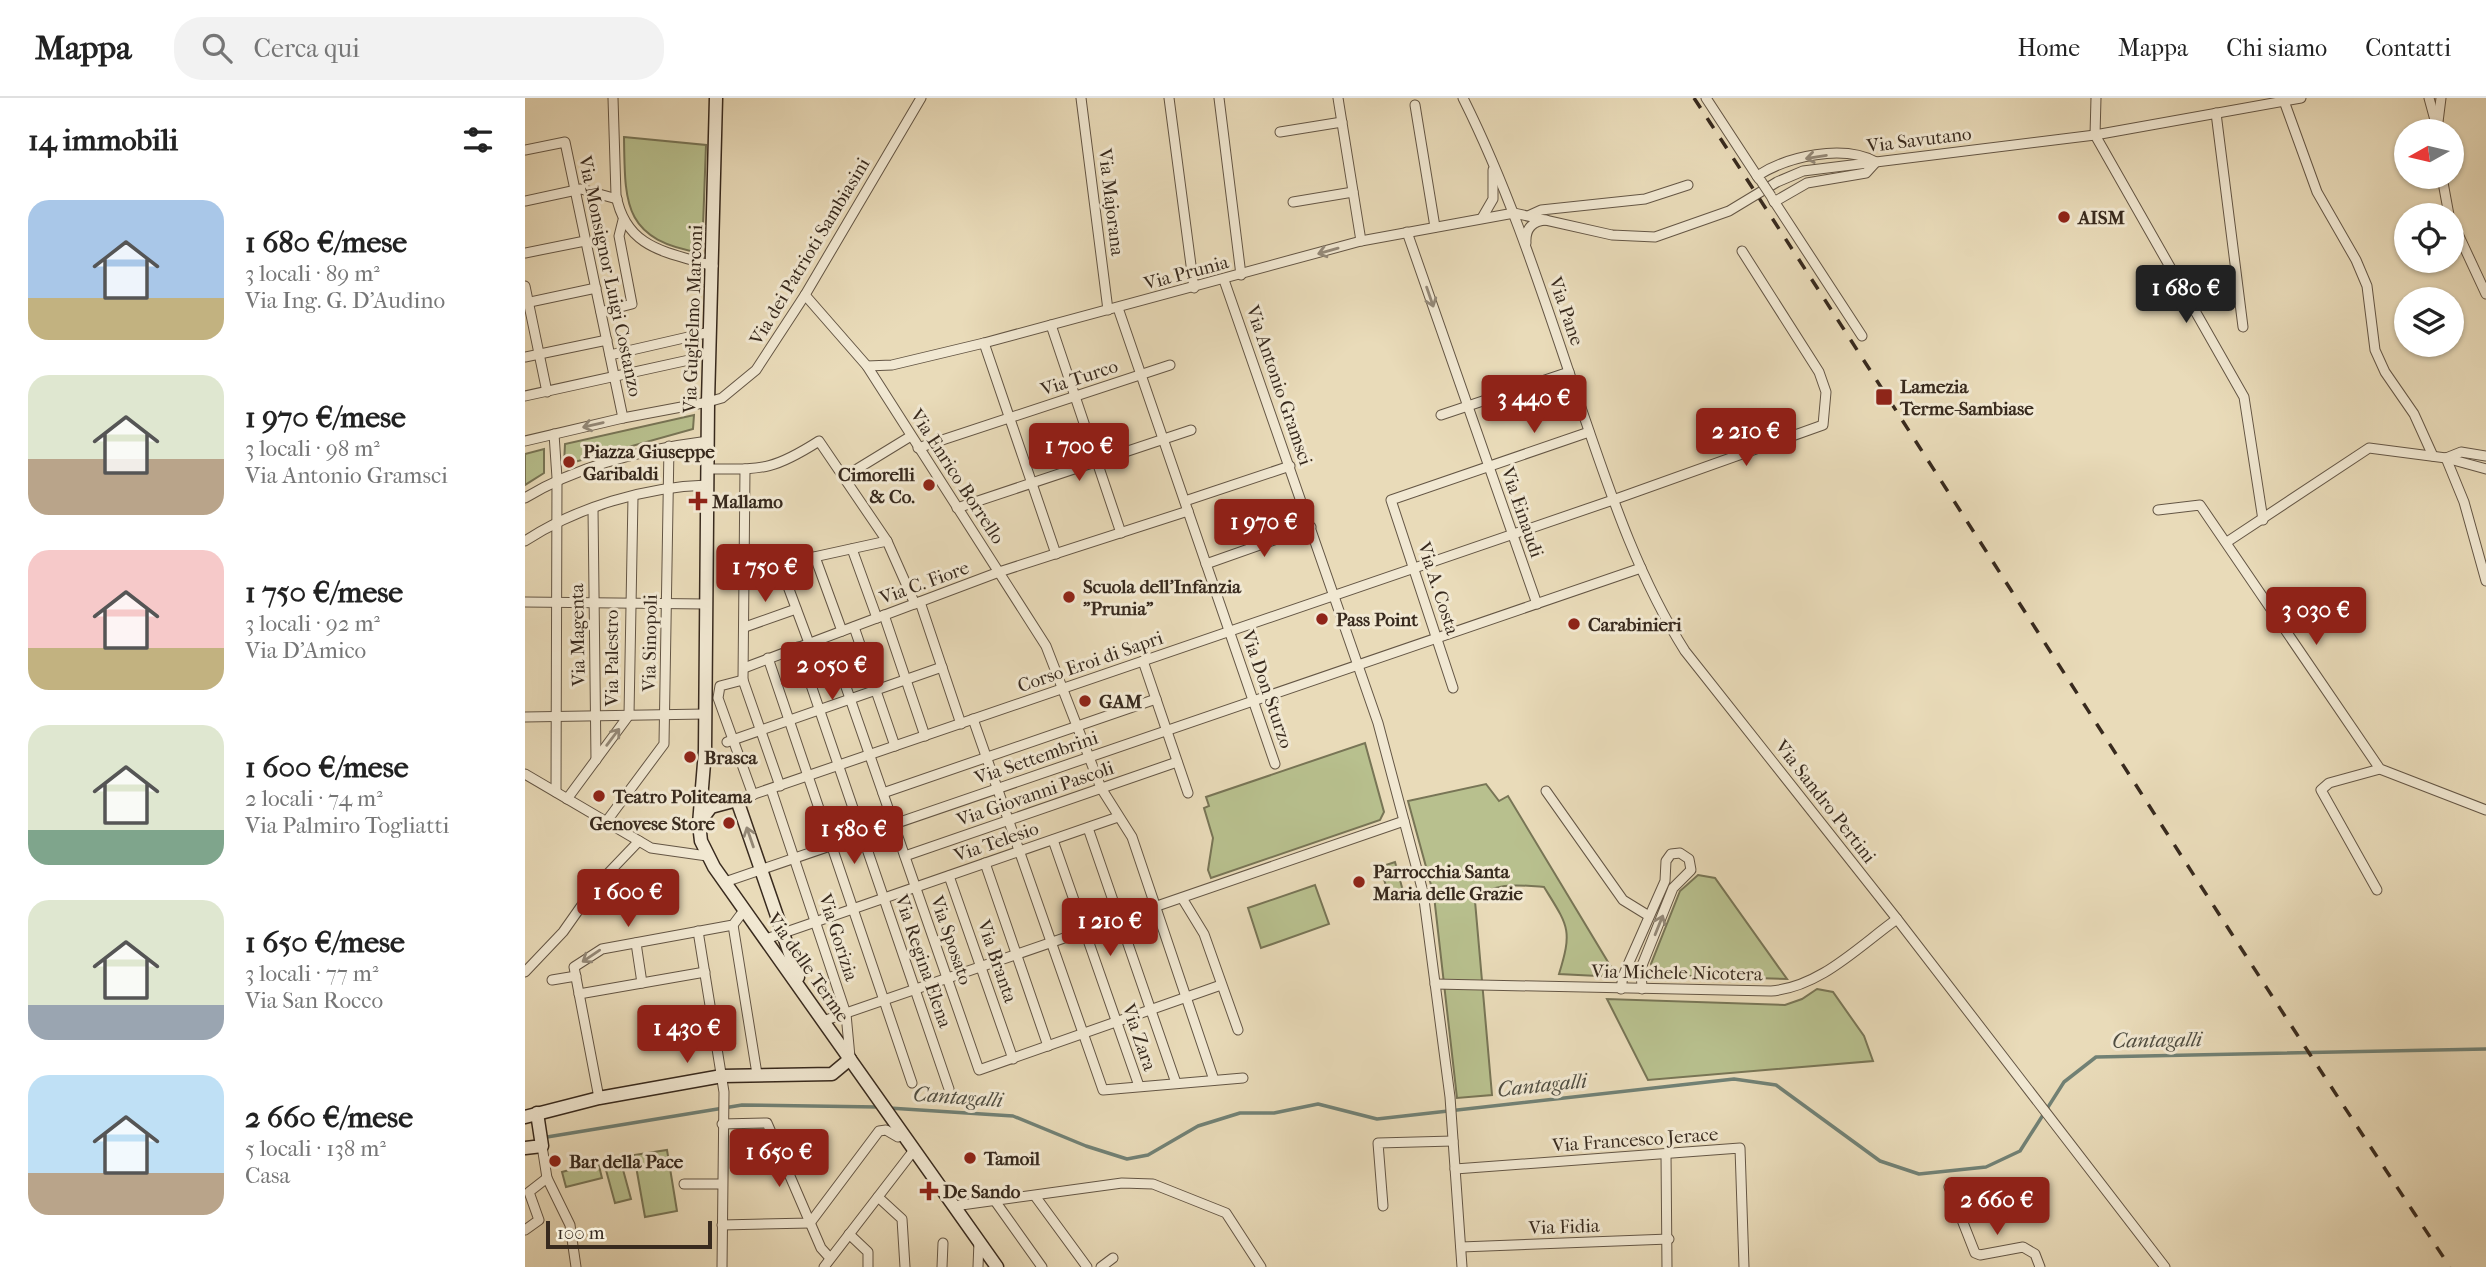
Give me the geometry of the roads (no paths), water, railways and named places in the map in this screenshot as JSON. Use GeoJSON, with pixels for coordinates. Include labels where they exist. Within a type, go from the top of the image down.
{"type":"FeatureCollection","features":[{"type":"Feature","properties":{"kind":"main road","name":"Via Guglielmo Marconi"},"geometry":{"type":"LineString","coordinates":[[710,862],[699,824],[705,714],[708,402],[716,98]]}},
{"type":"Feature","properties":{"kind":"main road"},"geometry":{"type":"LineString","coordinates":[[701,793],[711,807]]}},
{"type":"Feature","properties":{"kind":"main road"},"geometry":{"type":"LineString","coordinates":[[699,824],[711,807],[737,800],[804,994]]}},
{"type":"Feature","properties":{"kind":"main road","name":"Via delle Terme"},"geometry":{"type":"LineString","coordinates":[[710,862],[904,1135]]}},
{"type":"Feature","properties":{"kind":"main road"},"geometry":{"type":"LineString","coordinates":[[525,1148],[542,1146],[531,1115],[599,1098],[722,1076],[832,1074],[850,1059]]}},
{"type":"Feature","properties":{"kind":"main road"},"geometry":{"type":"LineString","coordinates":[[904,1135],[997,1267]]}},
{"type":"Feature","properties":{"kind":"street"},"geometry":{"type":"LineString","coordinates":[[613,98],[617,199],[623,220],[635,237],[645,243],[713,266]]}},
{"type":"Feature","properties":{"kind":"street","name":"Via dei Patrioti Sambiasini"},"geometry":{"type":"LineString","coordinates":[[525,441],[722,398],[756,370],[805,296],[921,98]]}},
{"type":"Feature","properties":{"kind":"street","name":"Via Majorana"},"geometry":{"type":"LineString","coordinates":[[1081,98],[1108,310]]}},
{"type":"Feature","properties":{"kind":"street"},"geometry":{"type":"LineString","coordinates":[[1169,98],[1194,288]]}},
{"type":"Feature","properties":{"kind":"street"},"geometry":{"type":"LineString","coordinates":[[1219,98],[1241,275]]}},
{"type":"Feature","properties":{"kind":"street"},"geometry":{"type":"LineString","coordinates":[[1338,98],[1361,241]]}},
{"type":"Feature","properties":{"kind":"street","name":"Via Pane"},"geometry":{"type":"LineString","coordinates":[[1465,98],[1527,248],[1613,500]]}},
{"type":"Feature","properties":{"kind":"street"},"geometry":{"type":"LineString","coordinates":[[1706,98],[1862,337]]}},
{"type":"Feature","properties":{"kind":"street"},"geometry":{"type":"LineString","coordinates":[[2096,98],[2095,135],[2244,397],[2263,520]]}},
{"type":"Feature","properties":{"kind":"street","name":"Via Savutano"},"geometry":{"type":"LineString","coordinates":[[1530,215],[1612,235],[1655,237],[1729,211],[1777,182],[1803,172],[2095,135],[2301,98]]}},
{"type":"Feature","properties":{"kind":"street"},"geometry":{"type":"LineString","coordinates":[[2429,98],[2434,119]]}},
{"type":"Feature","properties":{"kind":"street"},"geometry":{"type":"LineString","coordinates":[[2438,119],[2441,98]]}},
{"type":"Feature","properties":{"kind":"street"},"geometry":{"type":"LineString","coordinates":[[2284,101],[2316,192],[2356,260],[2367,286],[2375,350],[2385,372],[2414,414],[2433,456]]}},
{"type":"Feature","properties":{"kind":"street"},"geometry":{"type":"LineString","coordinates":[[1415,105],[1435,227]]}},
{"type":"Feature","properties":{"kind":"street"},"geometry":{"type":"LineString","coordinates":[[2215,113],[2243,327]]}},
{"type":"Feature","properties":{"kind":"street"},"geometry":{"type":"LineString","coordinates":[[1280,132],[1342,122]]}},
{"type":"Feature","properties":{"kind":"street","name":"Via Monsignor Luigi Costanzo"},"geometry":{"type":"LineString","coordinates":[[525,150],[565,142],[623,418]]}},
{"type":"Feature","properties":{"kind":"street"},"geometry":{"type":"LineString","coordinates":[[1759,179],[1788,162],[1843,153],[1859,155],[1876,162],[1866,173],[1807,183],[1773,199]]}},
{"type":"Feature","properties":{"kind":"street"},"geometry":{"type":"LineString","coordinates":[[1482,218],[1490,208],[1495,188],[1491,162]]}},
{"type":"Feature","properties":{"kind":"street"},"geometry":{"type":"LineString","coordinates":[[1530,215],[1551,209],[1646,198],[1688,185]]}},
{"type":"Feature","properties":{"kind":"street"},"geometry":{"type":"LineString","coordinates":[[525,201],[593,190],[617,199]]}},
{"type":"Feature","properties":{"kind":"street"},"geometry":{"type":"LineString","coordinates":[[1293,202],[1353,192]]}},
{"type":"Feature","properties":{"kind":"street","name":"Via Prunia"},"geometry":{"type":"LineString","coordinates":[[867,366],[892,365],[984,343],[1361,241],[1514,213],[1530,215]]}},
{"type":"Feature","properties":{"kind":"street"},"geometry":{"type":"LineString","coordinates":[[601,312],[632,304],[619,236],[623,220]]}},
{"type":"Feature","properties":{"kind":"street"},"geometry":{"type":"LineString","coordinates":[[1527,248],[1528,229],[1536,222],[1550,221]]}},
{"type":"Feature","properties":{"kind":"street","name":"Via Einaudi"},"geometry":{"type":"LineString","coordinates":[[1408,232],[1537,604]]}},
{"type":"Feature","properties":{"kind":"street"},"geometry":{"type":"LineString","coordinates":[[525,253],[585,241]]}},
{"type":"Feature","properties":{"kind":"street"},"geometry":{"type":"LineString","coordinates":[[2464,247],[2486,294]]}},
{"type":"Feature","properties":{"kind":"street","name":"Corso Eroi di Sapri"},"geometry":{"type":"LineString","coordinates":[[737,800],[1513,535],[1823,425],[1826,391],[1819,372],[1742,251]]}},
{"type":"Feature","properties":{"kind":"street","name":"Via Antonio Gramsci"},"geometry":{"type":"LineString","coordinates":[[1224,280],[1378,723],[1423,892],[1450,1097],[1462,1267]]}},
{"type":"Feature","properties":{"kind":"street"},"geometry":{"type":"LineString","coordinates":[[525,286],[547,392]]}},
{"type":"Feature","properties":{"kind":"street"},"geometry":{"type":"LineString","coordinates":[[527,303],[596,288]]}},
{"type":"Feature","properties":{"kind":"street","name":"Via Enrico Borrello"},"geometry":{"type":"LineString","coordinates":[[805,296],[867,366],[1047,646],[1101,789],[1132,837],[1214,1080]]}},
{"type":"Feature","properties":{"kind":"street","name":"Via Don Sturzo"},"geometry":{"type":"LineString","coordinates":[[1118,308],[1275,764]]}},
{"type":"Feature","properties":{"kind":"street"},"geometry":{"type":"LineString","coordinates":[[1051,325],[1121,533]]}},
{"type":"Feature","properties":{"kind":"street"},"geometry":{"type":"LineString","coordinates":[[610,355],[710,332]]}},
{"type":"Feature","properties":{"kind":"street"},"geometry":{"type":"LineString","coordinates":[[525,357],[607,340]]}},
{"type":"Feature","properties":{"kind":"street"},"geometry":{"type":"LineString","coordinates":[[984,343],[1056,554]]}},
{"type":"Feature","properties":{"kind":"street"},"geometry":{"type":"LineString","coordinates":[[525,396],[689,360]]}},
{"type":"Feature","properties":{"kind":"street","name":"Via Turco"},"geometry":{"type":"LineString","coordinates":[[918,447],[1170,365]]}},
{"type":"Feature","properties":{"kind":"street"},"geometry":{"type":"LineString","coordinates":[[1441,415],[1569,372]]}},
{"type":"Feature","properties":{"kind":"street"},"geometry":{"type":"LineString","coordinates":[[957,508],[1191,430]]}},
{"type":"Feature","properties":{"kind":"street"},"geometry":{"type":"LineString","coordinates":[[1489,466],[1589,432]]}},
{"type":"Feature","properties":{"kind":"street"},"geometry":{"type":"LineString","coordinates":[[554,434],[557,478],[556,792]]}},
{"type":"Feature","properties":{"kind":"street"},"geometry":{"type":"LineString","coordinates":[[844,477],[911,436]]}},
{"type":"Feature","properties":{"kind":"street"},"geometry":{"type":"LineString","coordinates":[[708,469],[745,469],[783,463],[819,440],[887,541],[918,603],[961,724]]}},
{"type":"Feature","properties":{"kind":"street"},"geometry":{"type":"LineString","coordinates":[[525,498],[557,478],[669,446],[708,441]]}},
{"type":"Feature","properties":{"kind":"street","name":"Via Sinopoli"},"geometry":{"type":"LineString","coordinates":[[606,822],[664,744],[669,446]]}},
{"type":"Feature","properties":{"kind":"street"},"geometry":{"type":"LineString","coordinates":[[2227,542],[2369,448],[2446,458],[2486,469]]}},
{"type":"Feature","properties":{"kind":"street"},"geometry":{"type":"LineString","coordinates":[[2446,458],[2461,452],[2486,456]]}},
{"type":"Feature","properties":{"kind":"street"},"geometry":{"type":"LineString","coordinates":[[2446,458],[2464,502],[2486,580]]}},
{"type":"Feature","properties":{"kind":"street"},"geometry":{"type":"LineString","coordinates":[[1185,500],[1290,466]]}},
{"type":"Feature","properties":{"kind":"street","name":"Via A. Costa"},"geometry":{"type":"LineString","coordinates":[[1453,688],[1391,500],[1489,466]]}},
{"type":"Feature","properties":{"kind":"street"},"geometry":{"type":"LineString","coordinates":[[745,469],[743,680],[720,686],[718,690],[730,740],[753,795]]}},
{"type":"Feature","properties":{"kind":"street"},"geometry":{"type":"LineString","coordinates":[[525,541],[557,520],[669,486],[707,485]]}},
{"type":"Feature","properties":{"kind":"street","name":"Via Palestro"},"geometry":{"type":"LineString","coordinates":[[567,799],[629,715],[633,497]]}},
{"type":"Feature","properties":{"kind":"street","name":"Via Sandro Pertini"},"geometry":{"type":"LineString","coordinates":[[1613,500],[1663,616],[1685,651],[1897,919],[2165,1267]]}},
{"type":"Feature","properties":{"kind":"street"},"geometry":{"type":"LineString","coordinates":[[2158,510],[2200,505],[2380,769],[2486,810]]}},
{"type":"Feature","properties":{"kind":"street","name":"Via Magenta"},"geometry":{"type":"LineString","coordinates":[[593,509],[596,760]]}},
{"type":"Feature","properties":{"kind":"street","name":"Via C. Fiore"},"geometry":{"type":"LineString","coordinates":[[744,668],[999,572],[1188,511]]}},
{"type":"Feature","properties":{"kind":"street"},"geometry":{"type":"LineString","coordinates":[[1206,564],[1311,527]]}},
{"type":"Feature","properties":{"kind":"street"},"geometry":{"type":"LineString","coordinates":[[746,572],[887,541]]}},
{"type":"Feature","properties":{"kind":"street"},"geometry":{"type":"LineString","coordinates":[[852,549],[906,679],[925,736]]}},
{"type":"Feature","properties":{"kind":"street"},"geometry":{"type":"LineString","coordinates":[[815,557],[842,631]]}},
{"type":"Feature","properties":{"kind":"street"},"geometry":{"type":"LineString","coordinates":[[780,565],[809,643]]}},
{"type":"Feature","properties":{"kind":"street","name":"Via Settembrini"},"geometry":{"type":"LineString","coordinates":[[725,882],[1641,568]]}},
{"type":"Feature","properties":{"kind":"street"},"geometry":{"type":"LineString","coordinates":[[525,602],[706,604]]}},
{"type":"Feature","properties":{"kind":"street"},"geometry":{"type":"LineString","coordinates":[[745,627],[796,609]]}},
{"type":"Feature","properties":{"kind":"street"},"geometry":{"type":"LineString","coordinates":[[854,626],[895,746]]}},
{"type":"Feature","properties":{"kind":"street","name":"Via Regina Elena"},"geometry":{"type":"LineString","coordinates":[[798,647],[949,1089]]}},
{"type":"Feature","properties":{"kind":"street"},"geometry":{"type":"LineString","coordinates":[[768,658],[912,1083]]}},
{"type":"Feature","properties":{"kind":"street","name":"Via Sposato"},"geometry":{"type":"LineString","coordinates":[[837,662],[979,1070],[1013,1059]]}},
{"type":"Feature","properties":{"kind":"street"},"geometry":{"type":"LineString","coordinates":[[1143,662],[1188,793]]}},
{"type":"Feature","properties":{"kind":"street"},"geometry":{"type":"LineString","coordinates":[[730,740],[942,667]]}},
{"type":"Feature","properties":{"kind":"street","name":"Via Gorizia"},"geometry":{"type":"LineString","coordinates":[[743,680],[761,730],[794,858],[846,1014],[850,1059]]}},
{"type":"Feature","properties":{"kind":"street"},"geometry":{"type":"LineString","coordinates":[[883,793],[1156,699]]}},
{"type":"Feature","properties":{"kind":"street"},"geometry":{"type":"LineString","coordinates":[[525,717],[705,714]]}},
{"type":"Feature","properties":{"kind":"street"},"geometry":{"type":"LineString","coordinates":[[973,719],[1103,1090],[1243,1078]]}},
{"type":"Feature","properties":{"kind":"street","name":"Via Giovanni Pascoli"},"geometry":{"type":"LineString","coordinates":[[905,856],[1177,762]]}},
{"type":"Feature","properties":{"kind":"street"},"geometry":{"type":"LineString","coordinates":[[2377,890],[2321,790],[2329,783],[2380,769]]}},
{"type":"Feature","properties":{"kind":"street"},"geometry":{"type":"LineString","coordinates":[[526,776],[639,841],[710,862]]}},
{"type":"Feature","properties":{"kind":"street"},"geometry":{"type":"LineString","coordinates":[[1546,791],[1623,900],[1649,916]]}},
{"type":"Feature","properties":{"kind":"street","name":"Via Telesio"},"geometry":{"type":"LineString","coordinates":[[766,939],[1118,817]]}},
{"type":"Feature","properties":{"kind":"street"},"geometry":{"type":"LineString","coordinates":[[824,1021],[1404,821]]}},
{"type":"Feature","properties":{"kind":"street"},"geometry":{"type":"LineString","coordinates":[[1088,828],[1176,1083]]}},
{"type":"Feature","properties":{"kind":"street","name":"Via Zara"},"geometry":{"type":"LineString","coordinates":[[1053,840],[1139,1086]]}},
{"type":"Feature","properties":{"kind":"street"},"geometry":{"type":"LineString","coordinates":[[525,972],[563,932],[594,888],[639,841]]}},
{"type":"Feature","properties":{"kind":"street"},"geometry":{"type":"LineString","coordinates":[[1621,989],[1665,881],[1667,857],[1674,853],[1685,855],[1691,870],[1674,888],[1669,900],[1641,968],[1642,989]]}},
{"type":"Feature","properties":{"kind":"street"},"geometry":{"type":"LineString","coordinates":[[985,863],[1048,1046]]}},
{"type":"Feature","properties":{"kind":"street","name":"Via Branta"},"geometry":{"type":"LineString","coordinates":[[949,876],[1013,1059]]}},
{"type":"Feature","properties":{"kind":"street"},"geometry":{"type":"LineString","coordinates":[[1182,898],[1203,934],[1238,1030]]}},
{"type":"Feature","properties":{"kind":"street"},"geometry":{"type":"LineString","coordinates":[[599,1098],[574,967],[602,949],[733,925],[745,909]]}},
{"type":"Feature","properties":{"kind":"street","name":"Via Michele Nicotera"},"geometry":{"type":"LineString","coordinates":[[1435,984],[1621,989],[1793,989],[1818,976],[1897,919]]}},
{"type":"Feature","properties":{"kind":"street"},"geometry":{"type":"LineString","coordinates":[[733,925],[757,1074]]}},
{"type":"Feature","properties":{"kind":"street"},"geometry":{"type":"LineString","coordinates":[[698,931],[724,1097],[722,1267]]}},
{"type":"Feature","properties":{"kind":"street"},"geometry":{"type":"LineString","coordinates":[[636,943],[642,983]]}},
{"type":"Feature","properties":{"kind":"street"},"geometry":{"type":"LineString","coordinates":[[579,994],[705,972]]}},
{"type":"Feature","properties":{"kind":"street"},"geometry":{"type":"LineString","coordinates":[[552,980],[576,976]]}},
{"type":"Feature","properties":{"kind":"street"},"geometry":{"type":"LineString","coordinates":[[1013,1059],[1221,985]]}},
{"type":"Feature","properties":{"kind":"street"},"geometry":{"type":"LineString","coordinates":[[722,1124],[767,1123],[827,1263]]}},
{"type":"Feature","properties":{"kind":"street"},"geometry":{"type":"LineString","coordinates":[[810,1223],[879,1131],[886,1130],[898,1137],[904,1135]]}},
{"type":"Feature","properties":{"kind":"street"},"geometry":{"type":"LineString","coordinates":[[1383,1206],[1378,1143],[1453,1141]]}},
{"type":"Feature","properties":{"kind":"street"},"geometry":{"type":"LineString","coordinates":[[542,1146],[547,1178],[570,1225],[576,1267]]}},
{"type":"Feature","properties":{"kind":"street","name":"Via Francesco Jerace"},"geometry":{"type":"LineString","coordinates":[[1455,1169],[1740,1148],[1744,1267]]}},
{"type":"Feature","properties":{"kind":"street"},"geometry":{"type":"LineString","coordinates":[[827,1263],[914,1150]]}},
{"type":"Feature","properties":{"kind":"street"},"geometry":{"type":"LineString","coordinates":[[1666,1154],[1669,1239],[1667,1267]]}},
{"type":"Feature","properties":{"kind":"street"},"geometry":{"type":"LineString","coordinates":[[525,1229],[539,1220],[529,1192],[547,1178]]}},
{"type":"Feature","properties":{"kind":"street"},"geometry":{"type":"LineString","coordinates":[[954,1206],[1122,1183],[1153,1184],[1226,1213],[1261,1267]]}},
{"type":"Feature","properties":{"kind":"street"},"geometry":{"type":"LineString","coordinates":[[684,1184],[722,1184]]}},
{"type":"Feature","properties":{"kind":"street"},"geometry":{"type":"LineString","coordinates":[[1949,1187],[1975,1253],[1980,1255],[2022,1247],[2035,1254],[2040,1267]]}},
{"type":"Feature","properties":{"kind":"street"},"geometry":{"type":"LineString","coordinates":[[1035,1196],[1087,1267]]}},
{"type":"Feature","properties":{"kind":"street"},"geometry":{"type":"LineString","coordinates":[[878,1197],[902,1219],[905,1267]]}},
{"type":"Feature","properties":{"kind":"street"},"geometry":{"type":"LineString","coordinates":[[995,1201],[1042,1267]]}},
{"type":"Feature","properties":{"kind":"street"},"geometry":{"type":"LineString","coordinates":[[722,1225],[810,1223]]}},
{"type":"Feature","properties":{"kind":"street"},"geometry":{"type":"LineString","coordinates":[[849,1234],[868,1252],[868,1267]]}},
{"type":"Feature","properties":{"kind":"street","name":"Via Fidia"},"geometry":{"type":"LineString","coordinates":[[1461,1247],[1669,1239]]}},
{"type":"Feature","properties":{"kind":"street"},"geometry":{"type":"LineString","coordinates":[[978,1267],[979,1241]]}},
{"type":"Feature","properties":{"kind":"street"},"geometry":{"type":"LineString","coordinates":[[942,1267],[943,1243]]}},
{"type":"Feature","properties":{"kind":"street"},"geometry":{"type":"LineString","coordinates":[[1101,1267],[1113,1258]]}},
{"type":"Feature","properties":{"kind":"waterway","name":"Cantagalli"},"geometry":{"type":"LineString","coordinates":[[889,1108],[1013,1116],[1086,1146],[1127,1159],[1148,1155],[1198,1126],[1240,1113],[1274,1113],[1318,1104],[1377,1119],[1734,1079],[1776,1085],[1880,1161],[1919,1174],[1986,1167],[2020,1151],[2064,1082],[2096,1057],[2486,1049]]}},
{"type":"Feature","properties":{"kind":"waterway","name":"Cantagalli"},"geometry":{"type":"LineString","coordinates":[[547,1137],[742,1105],[878,1107]]}},
{"type":"Feature","properties":{"kind":"railway"},"geometry":{"type":"LineString","coordinates":[[1694,98],[2259,976],[2450,1267]]}},
{"type":"Feature","properties":{"kind":"place","name":"AISM"},"geometry":{"type":"Point","coordinates":[2064,217]}},
{"type":"Feature","properties":{"kind":"place","name":"Lamezia Terme-Sambiase"},"geometry":{"type":"Point","coordinates":[1884,397]}},
{"type":"Feature","properties":{"kind":"place","name":"Piazza Giuseppe Garibaldi"},"geometry":{"type":"Point","coordinates":[569,462]}},
{"type":"Feature","properties":{"kind":"place","name":"Cimorelli & Co."},"geometry":{"type":"Point","coordinates":[929,485]}},
{"type":"Feature","properties":{"kind":"place","name":"Mallamo"},"geometry":{"type":"Point","coordinates":[698,501]}},
{"type":"Feature","properties":{"kind":"place","name":"Scuola dell'Infanzia \"Prunia\""},"geometry":{"type":"Point","coordinates":[1069,597]}},
{"type":"Feature","properties":{"kind":"place","name":"Pass Point"},"geometry":{"type":"Point","coordinates":[1322,619]}},
{"type":"Feature","properties":{"kind":"place","name":"Carabinieri"},"geometry":{"type":"Point","coordinates":[1574,624]}},
{"type":"Feature","properties":{"kind":"place","name":"GAM"},"geometry":{"type":"Point","coordinates":[1085,701]}},
{"type":"Feature","properties":{"kind":"place","name":"Brasca"},"geometry":{"type":"Point","coordinates":[690,757]}},
{"type":"Feature","properties":{"kind":"place","name":"Teatro Politeama"},"geometry":{"type":"Point","coordinates":[599,796]}},
{"type":"Feature","properties":{"kind":"place","name":"Genovese Store"},"geometry":{"type":"Point","coordinates":[729,823]}},
{"type":"Feature","properties":{"kind":"place","name":"Parrocchia Santa Maria delle Grazie"},"geometry":{"type":"Point","coordinates":[1359,882]}},
{"type":"Feature","properties":{"kind":"place","name":"Tamoil"},"geometry":{"type":"Point","coordinates":[970,1158]}},
{"type":"Feature","properties":{"kind":"place","name":"Bar della Pace"},"geometry":{"type":"Point","coordinates":[555,1161]}},
{"type":"Feature","properties":{"kind":"place","name":"De Sando"},"geometry":{"type":"Point","coordinates":[929,1191]}}]}
